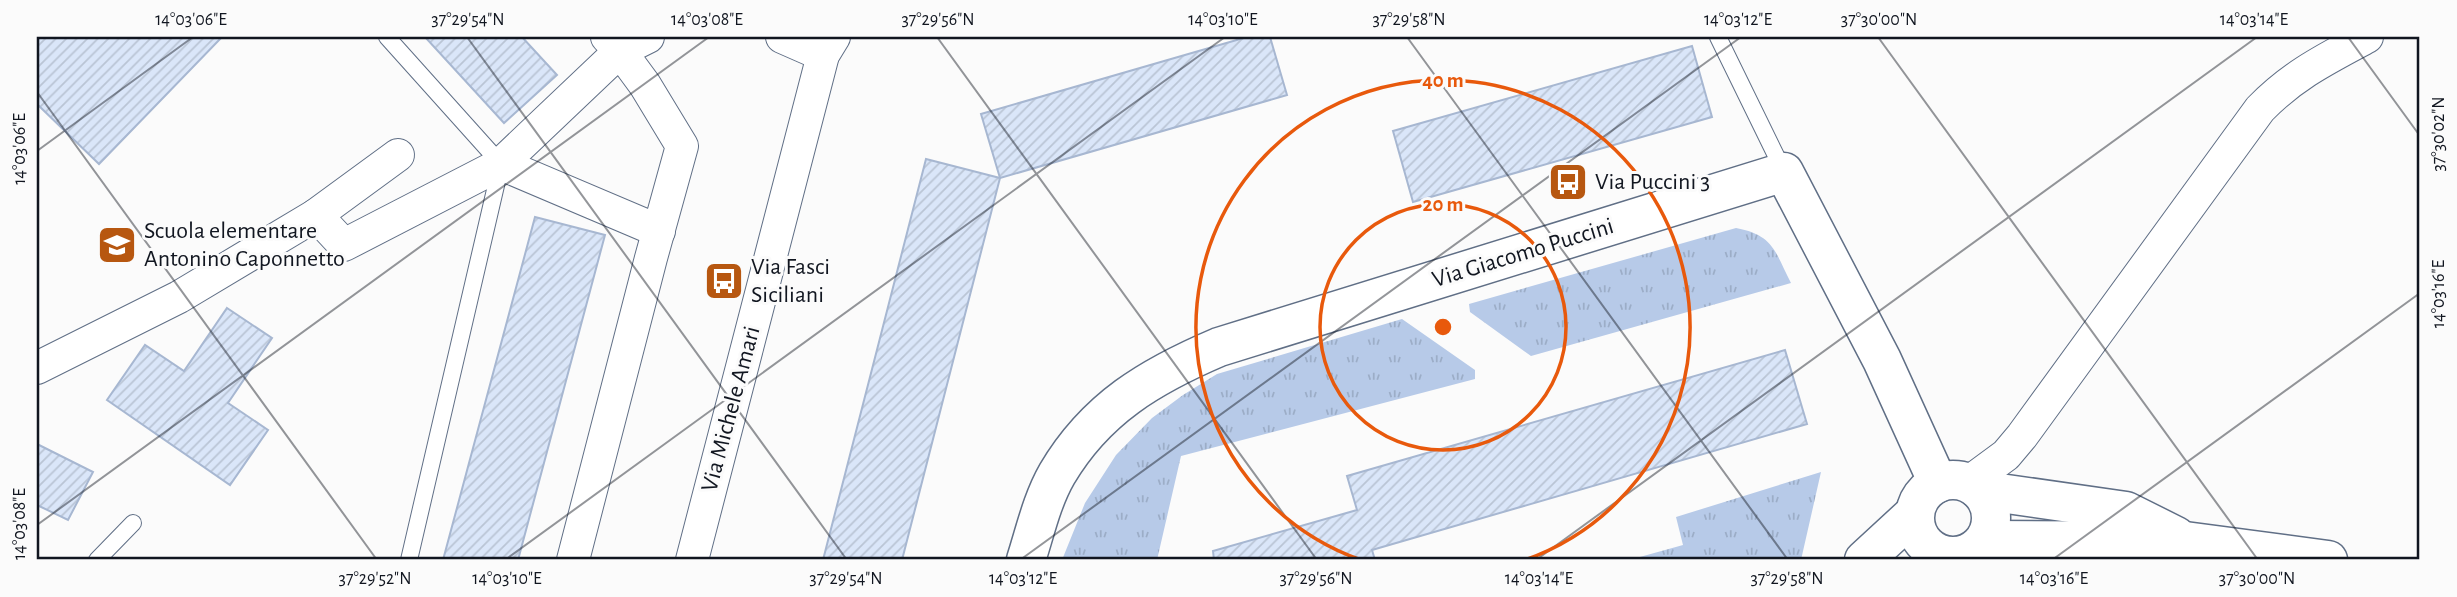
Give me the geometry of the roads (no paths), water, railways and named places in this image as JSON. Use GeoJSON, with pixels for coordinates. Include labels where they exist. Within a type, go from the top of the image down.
{"type":"FeatureCollection","features":[{"type":"Feature","properties":{"kind":"main road"},"geometry":{"type":"LineString","coordinates":[[1784,172],[1882,360],[1962,485],[1989,504],[1992,517],[1990,531],[1986,540],[1976,550],[1960,557],[1944,558],[1934,552],[1921,539],[1916,527],[1915,513],[1919,500],[1928,490],[1962,485],[2126,510],[2185,541]]}},
{"type":"Feature","properties":{"kind":"main road","name":"Via Giacomo Puccini"},"geometry":{"type":"LineString","coordinates":[[1026,560],[1038,519],[1057,475],[1092,425],[1132,392],[1177,365],[1232,343],[1784,172]]}},
{"type":"Feature","properties":{"kind":"main road"},"geometry":{"type":"LineString","coordinates":[[1864,560],[1915,513]]}},
{"type":"Feature","properties":{"kind":"main road"},"geometry":{"type":"LineString","coordinates":[[1986,540],[2185,541],[2328,560]]}},
{"type":"Feature","properties":{"kind":"street"},"geometry":{"type":"LineString","coordinates":[[316,215],[344,245],[501,164],[614,44],[648,37]]}},
{"type":"Feature","properties":{"kind":"street"},"geometry":{"type":"LineString","coordinates":[[782,37],[829,46]]}},
{"type":"Feature","properties":{"kind":"street"},"geometry":{"type":"LineString","coordinates":[[1962,485],[2006,455],[2022,436],[2260,109],[2300,74],[2367,37]]}},
{"type":"Feature","properties":{"kind":"street"},"geometry":{"type":"LineString","coordinates":[[573,560],[682,146],[645,85],[614,44]]}},
{"type":"Feature","properties":{"kind":"street","name":"Via Michele Amari"},"geometry":{"type":"LineString","coordinates":[[692,560],[829,46]]}},
{"type":"Feature","properties":{"kind":"street"},"geometry":{"type":"LineString","coordinates":[[37,368],[179,297],[316,215],[398,155]]}},
{"type":"Feature","properties":{"kind":"street"},"geometry":{"type":"LineString","coordinates":[[501,164],[659,231]]}},
{"type":"Feature","properties":{"kind":"lane"},"geometry":{"type":"LineString","coordinates":[[387,37],[501,164],[409,560]]}},
{"type":"Feature","properties":{"kind":"lane"},"geometry":{"type":"LineString","coordinates":[[1718,37],[1784,172]]}},
{"type":"Feature","properties":{"kind":"lane"},"geometry":{"type":"LineString","coordinates":[[97,560],[133,523]]}},
{"type":"Feature","properties":{"kind":"place","name":"Via Puccini 3"},"geometry":{"type":"Point","coordinates":[1568,182]}},
{"type":"Feature","properties":{"kind":"place","name":"Scuola elementare Antonino Caponnetto"},"geometry":{"type":"Point","coordinates":[117,245]}},
{"type":"Feature","properties":{"kind":"place","name":"Via Fasci Siciliani"},"geometry":{"type":"Point","coordinates":[724,281]}}]}
